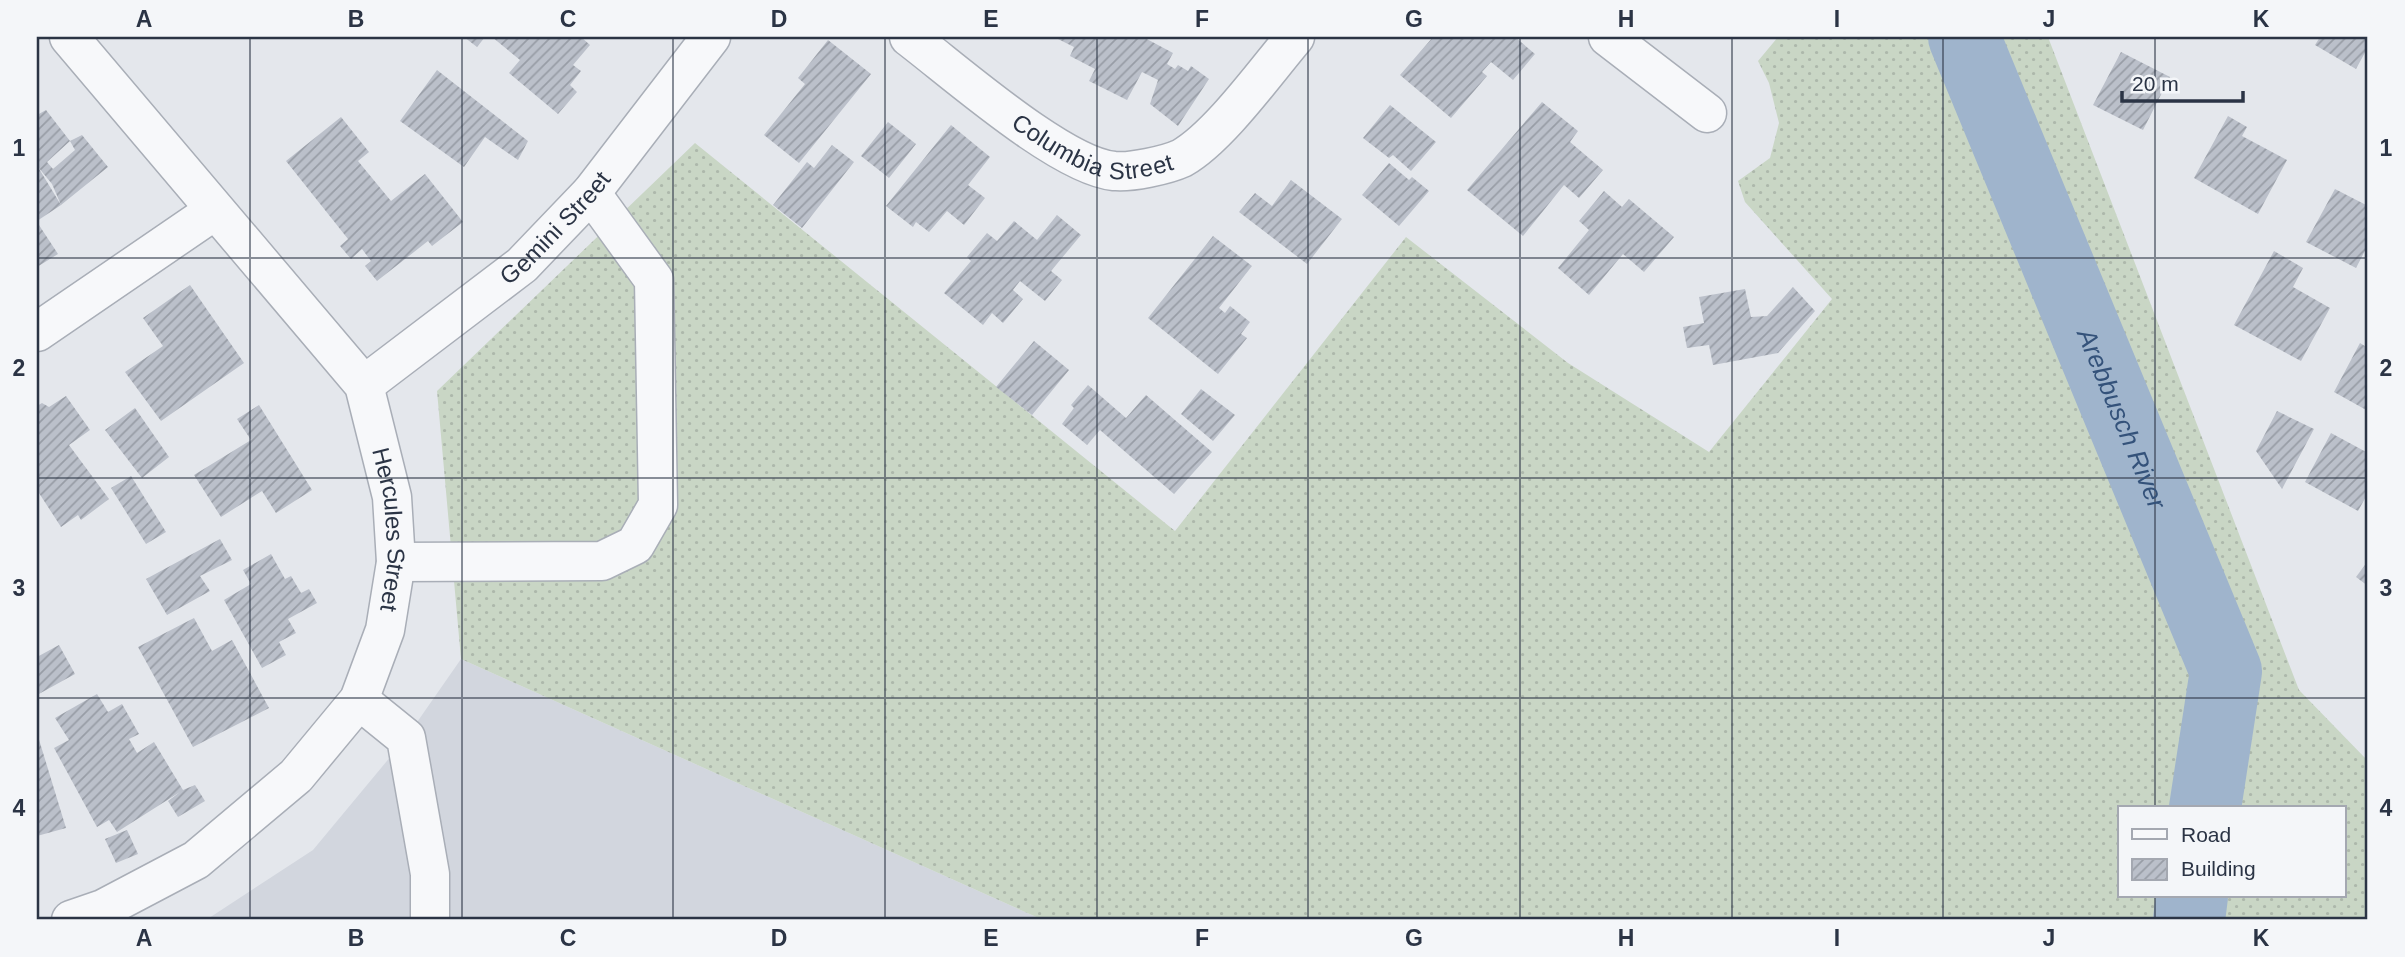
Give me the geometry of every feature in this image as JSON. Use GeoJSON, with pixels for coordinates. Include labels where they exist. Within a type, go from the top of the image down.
{"type":"FeatureCollection","features":[{"type":"Feature","properties":{"kind":"street","name":"Hercules Street"},"geometry":{"type":"LineString","coordinates":[[69,37],[364,385],[392,497],[396,562],[386,630],[359,700],[296,776],[197,860],[103,909],[71,920]]}},
{"type":"Feature","properties":{"kind":"street","name":"Gemini Street"},"geometry":{"type":"LineString","coordinates":[[364,385],[522,265],[591,193],[711,37]]}},
{"type":"Feature","properties":{"kind":"street","name":"Columbia Street"},"geometry":{"type":"LineString","coordinates":[[909,37],[1027,127],[1080,161],[1114,171],[1149,167],[1181,158],[1226,119],[1295,37]]}},
{"type":"Feature","properties":{"kind":"street"},"geometry":{"type":"LineString","coordinates":[[1608,37],[1707,113]]}},
{"type":"Feature","properties":{"kind":"street"},"geometry":{"type":"LineString","coordinates":[[396,562],[602,561],[635,545],[658,505],[654,279],[591,193]]}},
{"type":"Feature","properties":{"kind":"street"},"geometry":{"type":"LineString","coordinates":[[37,332],[214,211]]}},
{"type":"Feature","properties":{"kind":"street"},"geometry":{"type":"LineString","coordinates":[[359,700],[406,738],[430,874],[429,920]]}},
{"type":"Feature","properties":{"kind":"shaded area"},"geometry":{"type":"Polygon","coordinates":[[[461,659],[1043,920],[206,920],[313,850],[406,738],[461,659]]]}},
{"type":"Feature","properties":{"kind":"green space"},"geometry":{"type":"Polygon","coordinates":[[[1778,37],[2048,37],[2299,690],[2368,761],[2368,920],[1043,920],[461,659],[437,391],[695,143],[1175,531],[1406,237],[1568,363],[1709,452],[1832,299],[1745,202],[1738,181],[1770,158],[1779,123],[1769,83],[1758,61],[1778,37]]]}},
{"type":"Feature","properties":{"kind":"building"},"geometry":{"type":"Polygon","coordinates":[[[464,37],[485,37],[477,47],[464,37]]]}},
{"type":"Feature","properties":{"kind":"building"},"geometry":{"type":"Polygon","coordinates":[[[492,37],[581,37],[590,45],[573,65],[581,71],[570,85],[577,92],[558,114],[509,73],[520,60],[492,37]]]}},
{"type":"Feature","properties":{"kind":"building"},"geometry":{"type":"Polygon","coordinates":[[[1054,37],[1143,37],[1173,53],[1167,64],[1175,69],[1178,65],[1188,71],[1191,66],[1209,79],[1178,126],[1150,104],[1158,80],[1142,72],[1127,100],[1089,81],[1095,69],[1070,56],[1074,47],[1054,37]]]}},
{"type":"Feature","properties":{"kind":"building"},"geometry":{"type":"Polygon","coordinates":[[[1433,37],[1515,37],[1535,54],[1513,80],[1491,62],[1482,72],[1487,76],[1451,118],[1400,75],[1433,37]]]}},
{"type":"Feature","properties":{"kind":"building"},"geometry":{"type":"Polygon","coordinates":[[[2320,37],[2368,37],[2368,47],[2356,69],[2315,45],[2320,37]]]}},
{"type":"Feature","properties":{"kind":"building"},"geometry":{"type":"Polygon","coordinates":[[[828,40],[871,74],[799,163],[764,135],[805,84],[798,78],[828,40]]]}},
{"type":"Feature","properties":{"kind":"building"},"geometry":{"type":"Polygon","coordinates":[[[2121,52],[2170,77],[2143,130],[2093,105],[2121,52]]]}},
{"type":"Feature","properties":{"kind":"building"},"geometry":{"type":"Polygon","coordinates":[[[437,70],[528,141],[518,160],[485,137],[464,167],[400,121],[437,70]]]}},
{"type":"Feature","properties":{"kind":"building"},"geometry":{"type":"Polygon","coordinates":[[[1542,102],[1578,131],[1570,142],[1603,170],[1579,198],[1564,185],[1523,236],[1467,190],[1542,102]]]}},
{"type":"Feature","properties":{"kind":"building"},"geometry":{"type":"Polygon","coordinates":[[[1390,105],[1436,142],[1411,171],[1393,155],[1389,158],[1363,138],[1390,105]]]}},
{"type":"Feature","properties":{"kind":"building"},"geometry":{"type":"Polygon","coordinates":[[[46,110],[70,141],[82,135],[108,167],[61,205],[37,221],[37,115],[46,110]],[[70,141],[47,162],[53,169],[75,150],[70,141]],[[38,167],[61,205],[52,184],[38,167]]]}},
{"type":"Feature","properties":{"kind":"building"},"geometry":{"type":"Polygon","coordinates":[[[2228,116],[2247,127],[2242,136],[2287,160],[2258,214],[2194,178],[2228,116]]]}},
{"type":"Feature","properties":{"kind":"building"},"geometry":{"type":"Polygon","coordinates":[[[341,117],[369,152],[358,161],[391,201],[425,174],[463,222],[432,246],[428,241],[377,281],[365,266],[371,261],[362,249],[351,259],[340,246],[348,239],[286,161],[341,117]]]}},
{"type":"Feature","properties":{"kind":"building"},"geometry":{"type":"Polygon","coordinates":[[[888,122],[916,144],[889,178],[861,156],[888,122]]]}},
{"type":"Feature","properties":{"kind":"building"},"geometry":{"type":"Polygon","coordinates":[[[951,125],[990,157],[968,185],[985,198],[964,225],[947,211],[929,232],[916,222],[913,227],[886,206],[951,125]]]}},
{"type":"Feature","properties":{"kind":"building"},"geometry":{"type":"Polygon","coordinates":[[[832,145],[854,162],[802,228],[773,205],[807,162],[814,168],[832,145]]]}},
{"type":"Feature","properties":{"kind":"building"},"geometry":{"type":"Polygon","coordinates":[[[1389,163],[1409,180],[1412,177],[1429,191],[1399,226],[1362,195],[1389,163]]]}},
{"type":"Feature","properties":{"kind":"building"},"geometry":{"type":"Polygon","coordinates":[[[1291,180],[1342,219],[1307,264],[1239,212],[1255,193],[1272,206],[1291,180]]]}},
{"type":"Feature","properties":{"kind":"building"},"geometry":{"type":"Polygon","coordinates":[[[2335,189],[2368,206],[2368,245],[2356,268],[2306,242],[2335,189]]]}},
{"type":"Feature","properties":{"kind":"building"},"geometry":{"type":"Polygon","coordinates":[[[1604,191],[1622,207],[1629,199],[1674,237],[1644,272],[1623,254],[1589,295],[1558,268],[1589,230],[1579,221],[1604,191]]]}},
{"type":"Feature","properties":{"kind":"building"},"geometry":{"type":"Polygon","coordinates":[[[1057,215],[1081,235],[1051,271],[1062,280],[1045,301],[1020,281],[1013,290],[1023,299],[1003,323],[992,313],[983,325],[944,293],[971,261],[967,257],[987,233],[997,241],[1014,221],[1037,240],[1057,215]]]}},
{"type":"Feature","properties":{"kind":"building"},"geometry":{"type":"Polygon","coordinates":[[[39,225],[58,254],[37,267],[37,226],[39,225]]]}},
{"type":"Feature","properties":{"kind":"building"},"geometry":{"type":"Polygon","coordinates":[[[1213,236],[1252,266],[1219,308],[1225,313],[1230,306],[1250,322],[1241,334],[1247,338],[1218,374],[1148,318],[1213,236]]]}},
{"type":"Feature","properties":{"kind":"building"},"geometry":{"type":"Polygon","coordinates":[[[2274,251],[2303,268],[2293,287],[2330,308],[2301,361],[2234,325],[2274,251]]]}},
{"type":"Feature","properties":{"kind":"building"},"geometry":{"type":"Polygon","coordinates":[[[190,285],[244,363],[161,421],[125,372],[163,346],[143,318],[190,285]]]}},
{"type":"Feature","properties":{"kind":"building"},"geometry":{"type":"Polygon","coordinates":[[[1793,287],[1815,311],[1778,353],[1713,365],[1709,345],[1687,348],[1683,327],[1704,323],[1699,297],[1745,289],[1751,317],[1767,316],[1793,287]]]}},
{"type":"Feature","properties":{"kind":"building"},"geometry":{"type":"Polygon","coordinates":[[[1034,341],[1069,370],[1032,415],[996,387],[1034,341]]]}},
{"type":"Feature","properties":{"kind":"building"},"geometry":{"type":"Polygon","coordinates":[[[2360,343],[2368,348],[2368,411],[2334,392],[2360,343]]]}},
{"type":"Feature","properties":{"kind":"building"},"geometry":{"type":"Polygon","coordinates":[[[1088,385],[1126,418],[1146,395],[1212,452],[1174,494],[1100,430],[1087,445],[1062,424],[1074,408],[1071,405],[1088,385]]]}},
{"type":"Feature","properties":{"kind":"building"},"geometry":{"type":"Polygon","coordinates":[[[1201,389],[1235,415],[1213,441],[1181,414],[1201,389]]]}},
{"type":"Feature","properties":{"kind":"building"},"geometry":{"type":"Polygon","coordinates":[[[66,396],[90,430],[69,445],[109,499],[81,520],[78,515],[61,527],[37,490],[37,406],[42,403],[49,407],[66,396]]]}},
{"type":"Feature","properties":{"kind":"building"},"geometry":{"type":"Polygon","coordinates":[[[259,405],[312,490],[276,513],[262,491],[221,517],[194,475],[251,440],[237,419],[259,405]]]}},
{"type":"Feature","properties":{"kind":"building"},"geometry":{"type":"Polygon","coordinates":[[[135,408],[169,457],[142,478],[105,430],[135,408]]]}},
{"type":"Feature","properties":{"kind":"building"},"geometry":{"type":"Polygon","coordinates":[[[2277,411],[2314,429],[2282,489],[2256,451],[2277,411]]]}},
{"type":"Feature","properties":{"kind":"building"},"geometry":{"type":"Polygon","coordinates":[[[2331,433],[2368,453],[2368,493],[2358,511],[2305,482],[2331,433]]]}},
{"type":"Feature","properties":{"kind":"building"},"geometry":{"type":"Polygon","coordinates":[[[131,476],[166,532],[146,544],[111,488],[131,476]]]}},
{"type":"Feature","properties":{"kind":"building"},"geometry":{"type":"Polygon","coordinates":[[[220,539],[232,560],[200,576],[210,591],[167,615],[146,579],[220,539]]]}},
{"type":"Feature","properties":{"kind":"building"},"geometry":{"type":"Polygon","coordinates":[[[271,554],[285,579],[291,576],[301,593],[309,589],[317,603],[288,619],[296,633],[279,642],[286,655],[262,668],[224,600],[251,584],[243,570],[271,554]]]}},
{"type":"Feature","properties":{"kind":"building"},"geometry":{"type":"Polygon","coordinates":[[[2368,561],[2368,586],[2356,577],[2368,561]]]}},
{"type":"Feature","properties":{"kind":"building"},"geometry":{"type":"Polygon","coordinates":[[[194,618],[212,651],[232,640],[269,708],[193,747],[138,647],[194,618]]]}},
{"type":"Feature","properties":{"kind":"building"},"geometry":{"type":"Polygon","coordinates":[[[59,645],[75,674],[37,695],[37,657],[59,645]]]}},
{"type":"Feature","properties":{"kind":"building"},"geometry":{"type":"Polygon","coordinates":[[[97,694],[108,712],[122,704],[139,734],[129,739],[137,753],[154,742],[183,790],[195,785],[205,801],[178,817],[168,801],[180,792],[117,832],[109,820],[97,827],[54,748],[69,740],[55,718],[97,694]]]}},
{"type":"Feature","properties":{"kind":"building"},"geometry":{"type":"Polygon","coordinates":[[[37,733],[66,828],[37,836],[37,733]]]}},
{"type":"Feature","properties":{"kind":"building"},"geometry":{"type":"Polygon","coordinates":[[[127,830],[138,854],[116,863],[105,839],[127,830]]]}},
{"type":"Feature","properties":{"kind":"waterway","name":"Arebbusch River"},"geometry":{"type":"LineString","coordinates":[[1964,37],[2226,671],[2205,806]]}},
{"type":"Feature","properties":{"kind":"waterway","name":"Arebbusch River"},"geometry":{"type":"LineString","coordinates":[[2189,920],[2192,898]]}}]}
